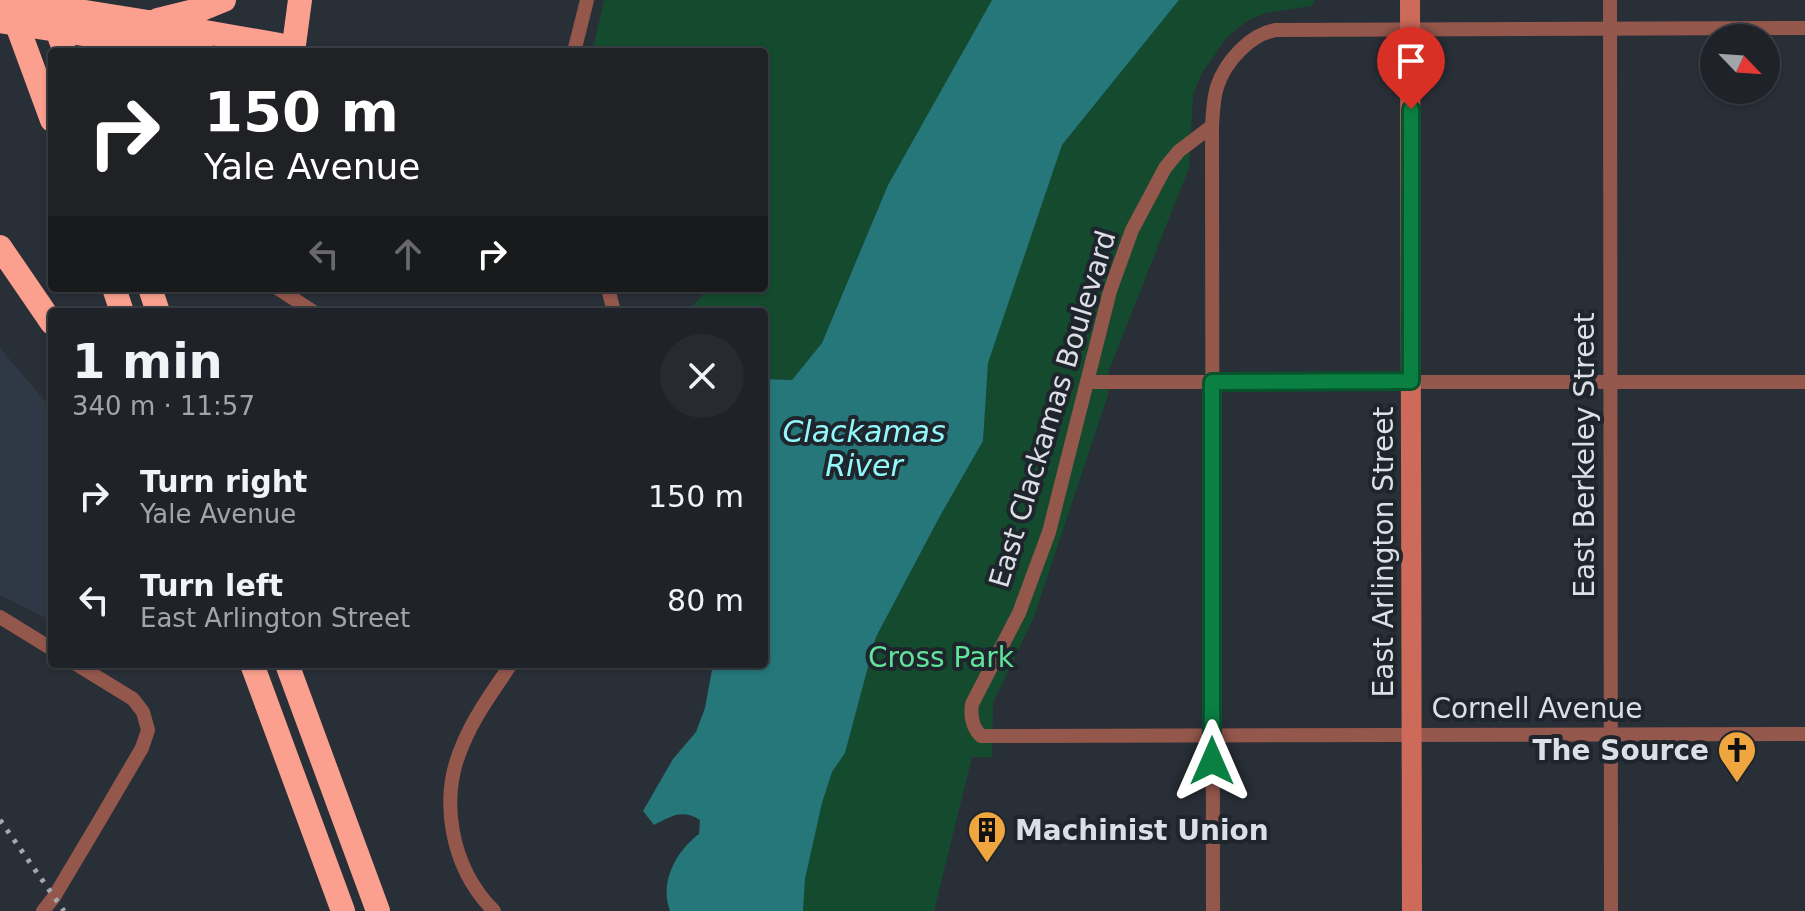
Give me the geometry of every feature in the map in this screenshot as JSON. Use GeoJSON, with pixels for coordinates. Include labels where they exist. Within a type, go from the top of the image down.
{"type":"FeatureCollection","features":[{"type":"Feature","properties":{"kind":"highway"},"geometry":{"type":"LineString","coordinates":[[9,0],[152,33],[192,48]]}},
{"type":"Feature","properties":{"kind":"highway"},"geometry":{"type":"LineString","coordinates":[[9,0],[48,109]]}},
{"type":"Feature","properties":{"kind":"highway"},"geometry":{"type":"LineString","coordinates":[[46,0],[64,48]]}},
{"type":"Feature","properties":{"kind":"highway"},"geometry":{"type":"LineString","coordinates":[[79,0],[93,48]]}},
{"type":"Feature","properties":{"kind":"highway"},"geometry":{"type":"LineString","coordinates":[[152,33],[224,0]]}},
{"type":"Feature","properties":{"kind":"highway"},"geometry":{"type":"LineString","coordinates":[[291,48],[300,0]]}},
{"type":"Feature","properties":{"kind":"highway"},"geometry":{"type":"LineString","coordinates":[[0,21],[280,45],[284,48]]}},
{"type":"Feature","properties":{"kind":"highway"},"geometry":{"type":"LineString","coordinates":[[0,247],[48,317]]}},
{"type":"Feature","properties":{"kind":"highway"},"geometry":{"type":"LineString","coordinates":[[235,668],[301,798]]}},
{"type":"Feature","properties":{"kind":"highway"},"geometry":{"type":"LineString","coordinates":[[253,668],[343,911]]}},
{"type":"Feature","properties":{"kind":"highway"},"geometry":{"type":"LineString","coordinates":[[288,668],[378,911]]}},
{"type":"Feature","properties":{"kind":"main road","name":"East Arlington Street"},"geometry":{"type":"LineString","coordinates":[[1410,0],[1412,911]]}},
{"type":"Feature","properties":{"kind":"street"},"geometry":{"type":"LineString","coordinates":[[575,48],[587,0]]}},
{"type":"Feature","properties":{"kind":"street","name":"East Berkeley Street"},"geometry":{"type":"LineString","coordinates":[[1610,0],[1611,911]]}},
{"type":"Feature","properties":{"kind":"street"},"geometry":{"type":"LineString","coordinates":[[1213,911],[1212,126],[1214,99],[1221,77],[1246,45],[1261,34],[1291,29],[1805,28]]}},
{"type":"Feature","properties":{"kind":"street","name":"East Clackamas Boulevard"},"geometry":{"type":"LineString","coordinates":[[981,736],[972,720],[972,704],[1019,613],[1037,568],[1068,464],[1116,270],[1143,207],[1172,158],[1212,126]]}},
{"type":"Feature","properties":{"kind":"street"},"geometry":{"type":"LineString","coordinates":[[283,292],[308,308]]}},
{"type":"Feature","properties":{"kind":"street"},"geometry":{"type":"LineString","coordinates":[[1089,382],[1805,382]]}},
{"type":"Feature","properties":{"kind":"street"},"geometry":{"type":"LineString","coordinates":[[0,617],[48,647]]}},
{"type":"Feature","properties":{"kind":"street"},"geometry":{"type":"LineString","coordinates":[[43,911],[69,875],[142,748],[148,730],[147,720],[133,699],[83,668]]}},
{"type":"Feature","properties":{"kind":"street"},"geometry":{"type":"LineString","coordinates":[[494,911],[470,880],[460,857],[452,824],[451,788],[468,732],[508,668]]}},
{"type":"Feature","properties":{"kind":"street","name":"Cornell Avenue"},"geometry":{"type":"LineString","coordinates":[[981,736],[1805,734]]}},
{"type":"Feature","properties":{"kind":"shaded area"},"geometry":{"type":"Polygon","coordinates":[[[0,348],[48,405],[48,619],[0,595],[0,348]]]}},
{"type":"Feature","properties":{"kind":"green space"},"geometry":{"type":"Polygon","coordinates":[[[604,0],[992,0],[888,185],[822,343],[792,380],[768,379],[768,308],[691,308],[702,292],[768,292],[768,48],[593,48],[604,0]]]}},
{"type":"Feature","properties":{"kind":"green space","name":"Cross Park"},"geometry":{"type":"Polygon","coordinates":[[[1179,0],[1315,0],[1312,6],[1265,13],[1247,21],[1227,37],[1202,73],[1193,95],[1189,168],[1109,370],[1108,395],[1034,617],[993,703],[992,757],[972,757],[934,911],[803,911],[805,879],[822,803],[832,772],[845,753],[876,637],[983,441],[988,363],[1062,145],[1179,0]]]}},
{"type":"Feature","properties":{"kind":"water","name":"Clackamas River"},"geometry":{"type":"Polygon","coordinates":[[[992,0],[1179,0],[1062,145],[988,363],[983,441],[876,637],[845,753],[832,772],[822,803],[805,879],[803,911],[670,911],[668,879],[683,849],[699,834],[700,820],[682,814],[654,825],[643,811],[673,759],[696,732],[705,708],[712,668],[768,668],[768,379],[792,380],[822,343],[888,185],[992,0]]]}},
{"type":"Feature","properties":{"kind":"railway"},"geometry":{"type":"LineString","coordinates":[[0,820],[64,911]]}},
{"type":"Feature","properties":{"kind":"place","name":"The Source"},"geometry":{"type":"Point","coordinates":[1737,784]}},
{"type":"Feature","properties":{"kind":"place","name":"Machinist Union"},"geometry":{"type":"Point","coordinates":[987,864]}},
{"type":"Feature","properties":{"kind":"route"},"geometry":{"type":"LineString","coordinates":[[1212,761],[1212,382],[1411,381],[1411,109]]}}]}
